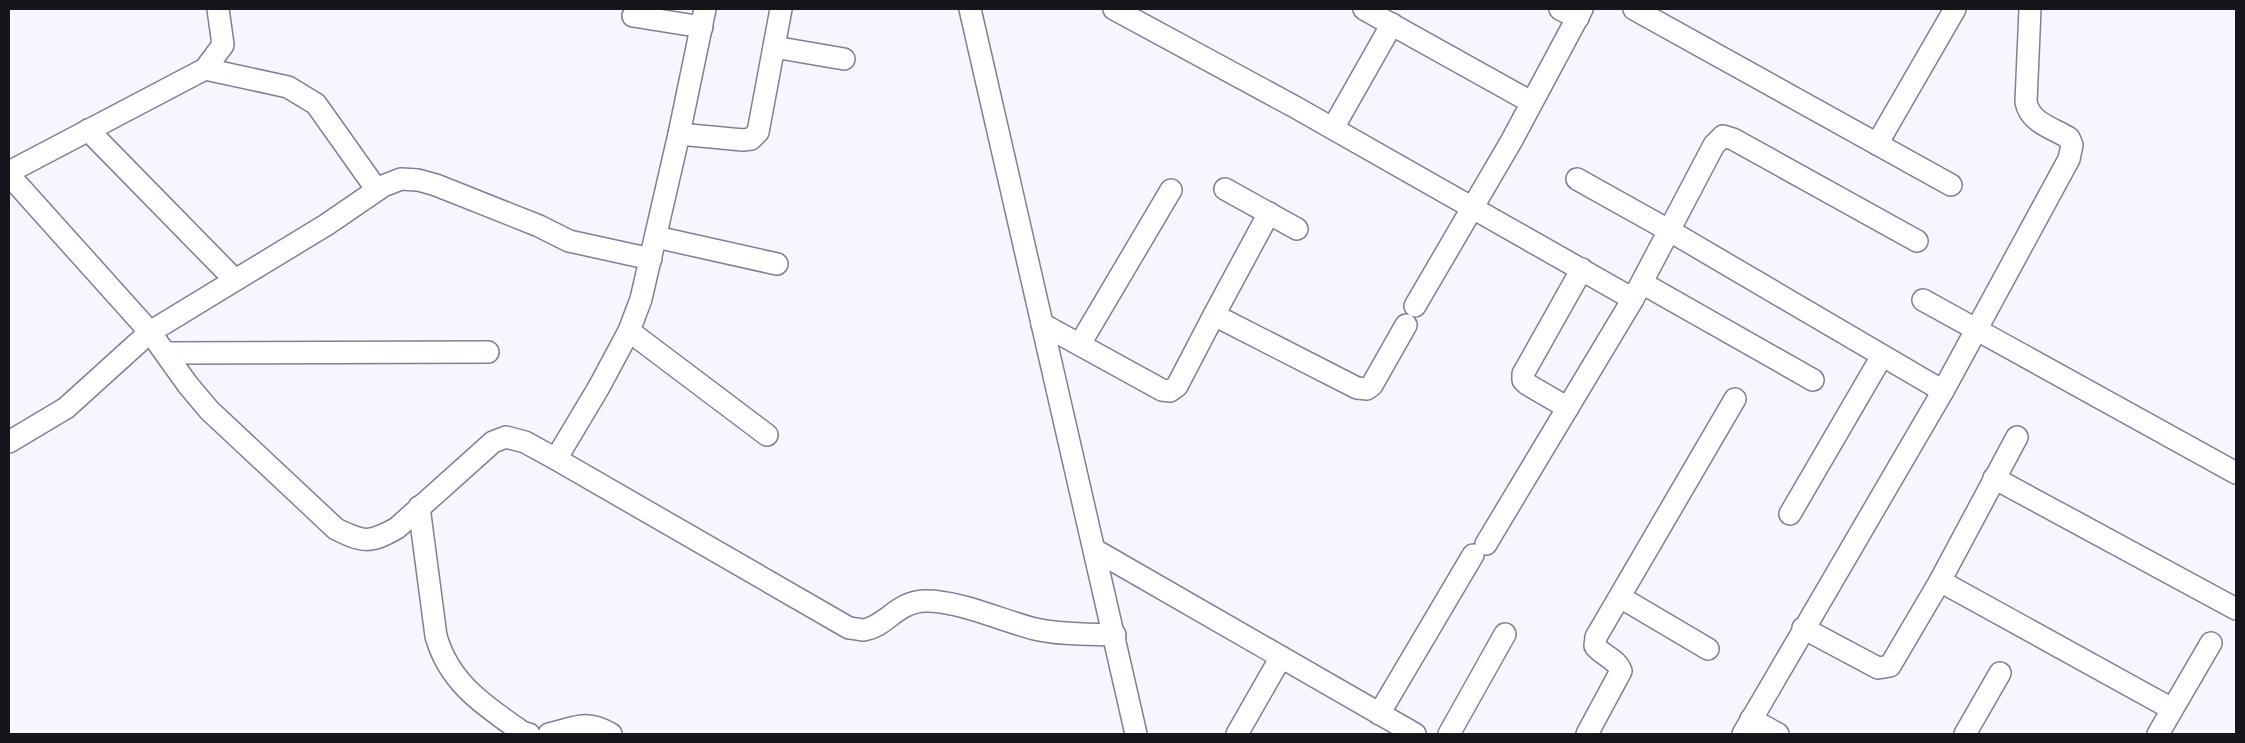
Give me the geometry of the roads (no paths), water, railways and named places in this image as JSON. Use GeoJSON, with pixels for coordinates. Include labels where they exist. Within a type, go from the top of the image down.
{"type":"FeatureCollection","features":[{"type":"Feature","properties":{"kind":"street"},"geometry":{"type":"LineString","coordinates":[[218,9],[223,45],[205,69],[9,173],[150,332],[188,385],[209,410],[336,529],[359,540],[379,538],[397,528],[493,442],[506,437],[524,442],[556,459],[849,628],[863,630],[875,625],[901,607],[914,602],[927,601],[949,604],[1049,632],[1114,635]]}},
{"type":"Feature","properties":{"kind":"street"},"geometry":{"type":"LineString","coordinates":[[679,134],[751,139],[758,132],[781,9]]}},
{"type":"Feature","properties":{"kind":"street"},"geometry":{"type":"LineString","coordinates":[[970,9],[1136,734]]}},
{"type":"Feature","properties":{"kind":"street"},"geometry":{"type":"LineString","coordinates":[[1114,9],[1332,128],[1582,270],[1638,291],[1813,380]]}},
{"type":"Feature","properties":{"kind":"street"},"geometry":{"type":"LineString","coordinates":[[1364,9],[1531,102]]}},
{"type":"Feature","properties":{"kind":"street"},"geometry":{"type":"LineString","coordinates":[[1634,9],[1951,185]]}},
{"type":"Feature","properties":{"kind":"street"},"geometry":{"type":"LineString","coordinates":[[1877,144],[1955,9]]}},
{"type":"Feature","properties":{"kind":"street"},"geometry":{"type":"LineString","coordinates":[[1778,734],[1747,727],[1803,628],[1943,391],[2069,159],[2072,145],[2069,138],[2038,121],[2028,113],[2026,102],[2030,9]]}},
{"type":"Feature","properties":{"kind":"street"},"geometry":{"type":"LineString","coordinates":[[1214,314],[1358,388],[1367,389],[1372,385],[1471,208],[1512,140],[1573,12]]}},
{"type":"Feature","properties":{"kind":"street"},"geometry":{"type":"LineString","coordinates":[[556,459],[599,387],[629,330],[641,299],[704,18],[633,16]]}},
{"type":"Feature","properties":{"kind":"street"},"geometry":{"type":"LineString","coordinates":[[1332,128],[1392,24]]}},
{"type":"Feature","properties":{"kind":"street"},"geometry":{"type":"LineString","coordinates":[[774,47],[844,59]]}},
{"type":"Feature","properties":{"kind":"street"},"geometry":{"type":"LineString","coordinates":[[205,69],[288,87],[316,104],[377,190]]}},
{"type":"Feature","properties":{"kind":"street"},"geometry":{"type":"LineString","coordinates":[[88,130],[234,279]]}},
{"type":"Feature","properties":{"kind":"street"},"geometry":{"type":"LineString","coordinates":[[1379,714],[1638,291],[1714,145],[1723,136],[1733,139],[1918,241]]}},
{"type":"Feature","properties":{"kind":"street"},"geometry":{"type":"LineString","coordinates":[[9,442],[66,408],[150,332],[234,279],[326,225],[377,190],[401,179],[418,180],[436,185],[569,241],[588,247],[651,259]]}},
{"type":"Feature","properties":{"kind":"street"},"geometry":{"type":"LineString","coordinates":[[1577,179],[1670,230],[1943,391]]}},
{"type":"Feature","properties":{"kind":"street"},"geometry":{"type":"LineString","coordinates":[[1225,189],[1297,229]]}},
{"type":"Feature","properties":{"kind":"street"},"geometry":{"type":"LineString","coordinates":[[1080,344],[1171,190]]}},
{"type":"Feature","properties":{"kind":"street"},"geometry":{"type":"LineString","coordinates":[[1042,324],[1162,390],[1170,391],[1177,386],[1269,213]]}},
{"type":"Feature","properties":{"kind":"street"},"geometry":{"type":"LineString","coordinates":[[656,237],[777,264]]}},
{"type":"Feature","properties":{"kind":"street"},"geometry":{"type":"LineString","coordinates":[[1568,408],[1527,384],[1523,380],[1523,374],[1582,270]]}},
{"type":"Feature","properties":{"kind":"street"},"geometry":{"type":"LineString","coordinates":[[1923,300],[2236,473]]}},
{"type":"Feature","properties":{"kind":"street"},"geometry":{"type":"LineString","coordinates":[[629,330],[767,435]]}},
{"type":"Feature","properties":{"kind":"street"},"geometry":{"type":"LineString","coordinates":[[166,353],[488,352]]}},
{"type":"Feature","properties":{"kind":"street"},"geometry":{"type":"LineString","coordinates":[[1790,514],[1882,356]]}},
{"type":"Feature","properties":{"kind":"street"},"geometry":{"type":"LineString","coordinates":[[1587,734],[1621,671],[1619,665],[1600,653],[1595,646],[1596,637],[1736,399]]}},
{"type":"Feature","properties":{"kind":"street"},"geometry":{"type":"LineString","coordinates":[[1803,628],[1878,668],[1890,666],[1940,581],[2017,438]]}},
{"type":"Feature","properties":{"kind":"street"},"geometry":{"type":"LineString","coordinates":[[1994,478],[2236,609]]}},
{"type":"Feature","properties":{"kind":"street"},"geometry":{"type":"LineString","coordinates":[[420,507],[436,636],[441,654],[455,675],[476,699],[522,732],[529,734]]}},
{"type":"Feature","properties":{"kind":"street"},"geometry":{"type":"LineString","coordinates":[[1095,550],[1415,734]]}},
{"type":"Feature","properties":{"kind":"street"},"geometry":{"type":"LineString","coordinates":[[1940,581],[2172,709]]}},
{"type":"Feature","properties":{"kind":"street"},"geometry":{"type":"LineString","coordinates":[[1620,597],[1708,649]]}},
{"type":"Feature","properties":{"kind":"street"},"geometry":{"type":"LineString","coordinates":[[1449,734],[1505,634]]}},
{"type":"Feature","properties":{"kind":"street"},"geometry":{"type":"LineString","coordinates":[[2158,734],[2211,643]]}},
{"type":"Feature","properties":{"kind":"street"},"geometry":{"type":"LineString","coordinates":[[1236,734],[1282,657]]}},
{"type":"Feature","properties":{"kind":"street"},"geometry":{"type":"LineString","coordinates":[[1965,734],[2000,673]]}},
{"type":"Feature","properties":{"kind":"street"},"geometry":{"type":"LineString","coordinates":[[549,734],[582,724],[592,725],[611,734]]}}]}
